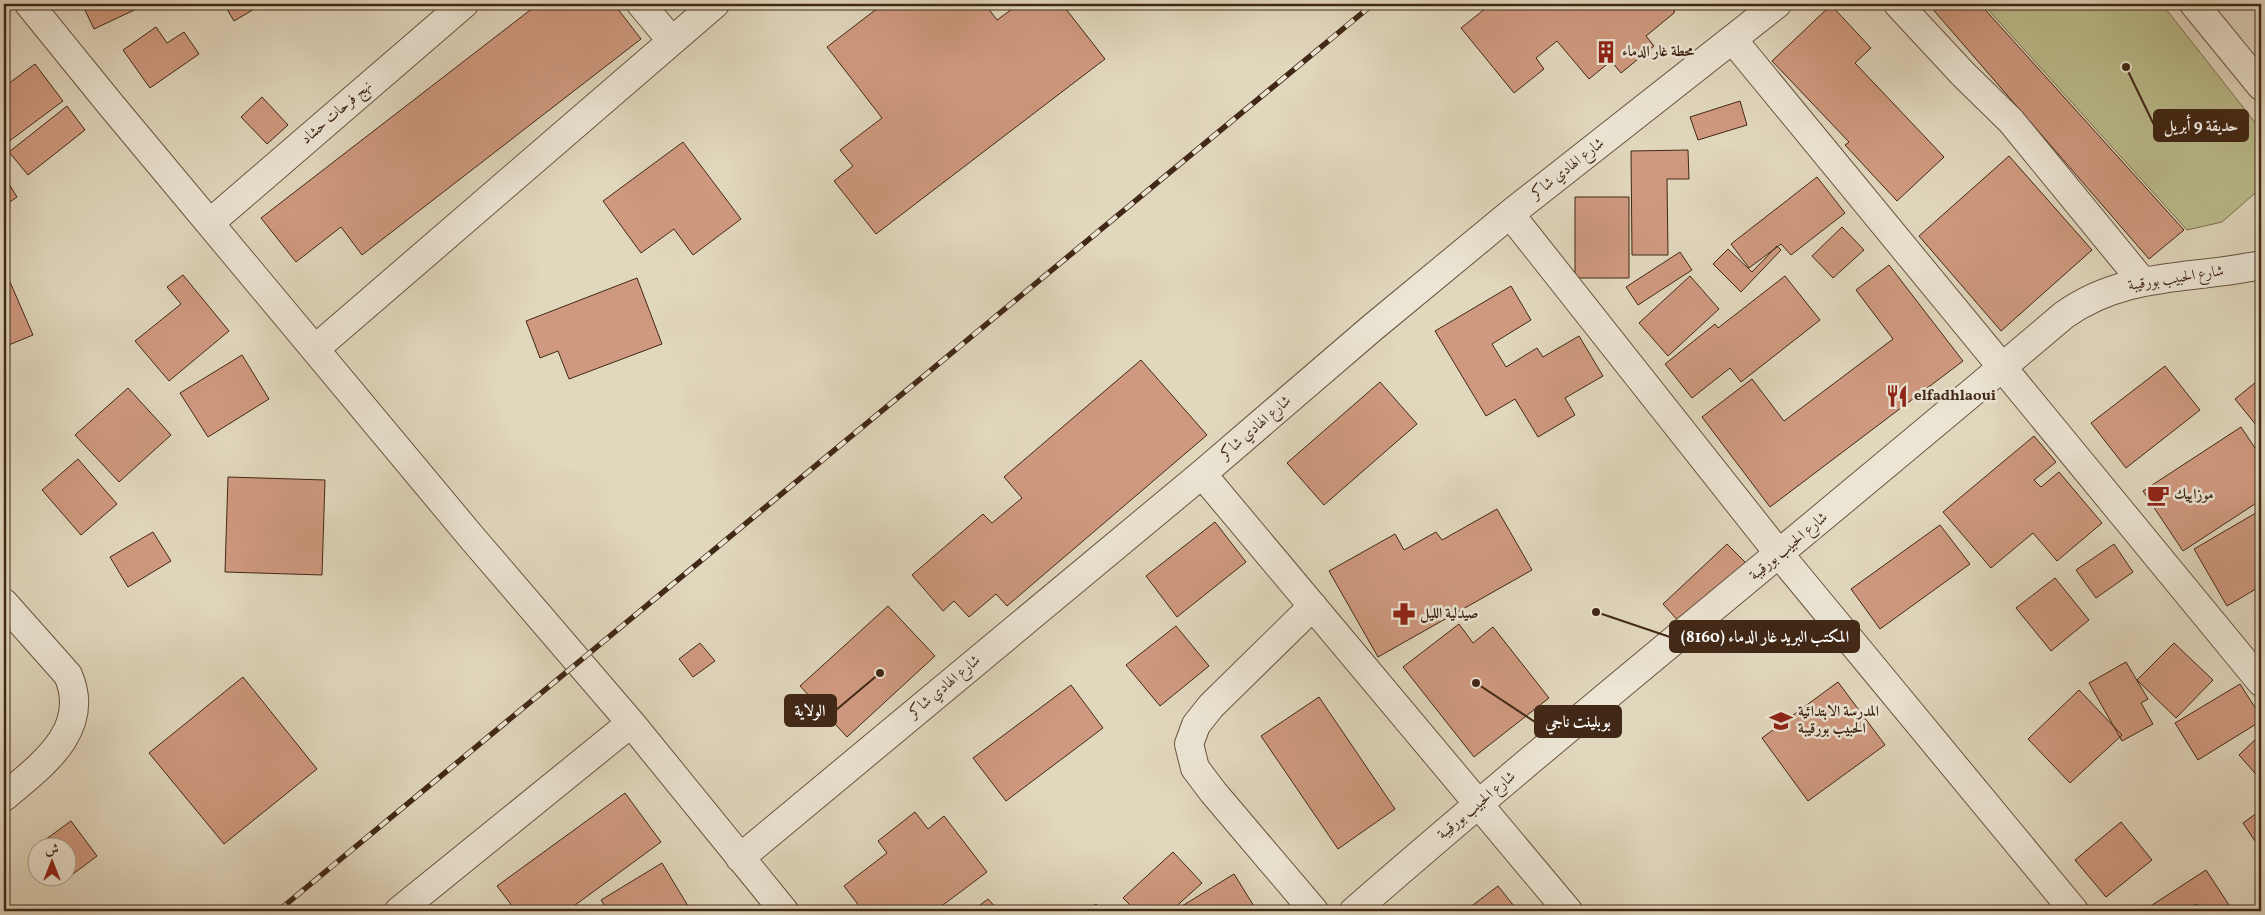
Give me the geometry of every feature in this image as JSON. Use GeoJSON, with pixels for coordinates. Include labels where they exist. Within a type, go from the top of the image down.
{"type":"FeatureCollection","features":[{"type":"Feature","properties":{"kind":"street"},"geometry":{"type":"LineString","coordinates":[[29,4],[473,539],[631,723],[784,911]]}},
{"type":"Feature","properties":{"kind":"street","name":"نهج فرحات حشاد"},"geometry":{"type":"LineString","coordinates":[[211,222],[464,4]]}},
{"type":"Feature","properties":{"kind":"street"},"geometry":{"type":"LineString","coordinates":[[641,4],[671,40]]}},
{"type":"Feature","properties":{"kind":"street"},"geometry":{"type":"LineString","coordinates":[[315,349],[714,4]]}},
{"type":"Feature","properties":{"kind":"street","name":"شارع الهادي شاكر"},"geometry":{"type":"LineString","coordinates":[[740,858],[1202,474],[1372,328],[1510,214],[1777,4]]}},
{"type":"Feature","properties":{"kind":"street"},"geometry":{"type":"LineString","coordinates":[[1898,4],[2011,121],[2142,281]]}},
{"type":"Feature","properties":{"kind":"street"},"geometry":{"type":"LineString","coordinates":[[2203,7],[2261,86]]}},
{"type":"Feature","properties":{"kind":"street"},"geometry":{"type":"LineString","coordinates":[[1733,40],[2261,682]]}},
{"type":"Feature","properties":{"kind":"street"},"geometry":{"type":"LineString","coordinates":[[1510,214],[1780,554],[2074,911]]}},
{"type":"Feature","properties":{"kind":"street","name":"شارع الحبيب بورقيبة"},"geometry":{"type":"LineString","coordinates":[[1354,911],[1478,803],[1780,554],[2001,368],[2082,303],[2100,294],[2142,281],[2211,274],[2261,265]]}},
{"type":"Feature","properties":{"kind":"street"},"geometry":{"type":"LineString","coordinates":[[1202,474],[1568,911]]}},
{"type":"Feature","properties":{"kind":"street"},"geometry":{"type":"LineString","coordinates":[[4,603],[68,675],[73,686],[75,702],[68,732],[58,746],[41,766],[4,797]]}},
{"type":"Feature","properties":{"kind":"street"},"geometry":{"type":"LineString","coordinates":[[1313,606],[1211,706],[1196,725],[1190,744],[1195,768],[1213,792],[1314,911]]}},
{"type":"Feature","properties":{"kind":"street"},"geometry":{"type":"LineString","coordinates":[[399,911],[631,723]]}},
{"type":"Feature","properties":{"kind":"green space"},"geometry":{"type":"Polygon","coordinates":[[[1983,4],[2162,4],[2261,130],[2261,188],[2222,222],[2187,230],[1983,4]]]}},
{"type":"Feature","properties":{"kind":"building"},"geometry":{"type":"Polygon","coordinates":[[[82,4],[147,4],[94,29],[82,4]]]}},
{"type":"Feature","properties":{"kind":"building"},"geometry":{"type":"Polygon","coordinates":[[[224,4],[254,4],[256,8],[234,21],[224,4]]]}},
{"type":"Feature","properties":{"kind":"building"},"geometry":{"type":"Polygon","coordinates":[[[538,4],[614,4],[641,39],[362,255],[341,227],[296,262],[261,218],[538,4]]]}},
{"type":"Feature","properties":{"kind":"building"},"geometry":{"type":"Polygon","coordinates":[[[883,4],[985,4],[997,20],[1019,4],[1062,4],[1105,59],[876,234],[834,181],[853,166],[840,150],[882,118],[827,47],[883,4]]]}},
{"type":"Feature","properties":{"kind":"building","name":"محطة غار الدماء"},"geometry":{"type":"Polygon","coordinates":[[[1491,4],[1675,4],[1674,13],[1646,36],[1654,46],[1621,73],[1611,61],[1589,79],[1557,41],[1536,58],[1544,69],[1514,93],[1461,28],[1491,4]]]}},
{"type":"Feature","properties":{"kind":"building"},"geometry":{"type":"Polygon","coordinates":[[[1932,4],[1980,4],[2184,230],[2149,259],[1930,6],[1932,4]]]}},
{"type":"Feature","properties":{"kind":"building"},"geometry":{"type":"Polygon","coordinates":[[[1831,5],[1871,48],[1855,63],[1944,157],[1897,201],[1845,145],[1849,142],[1772,61],[1831,5]]]}},
{"type":"Feature","properties":{"kind":"building"},"geometry":{"type":"Polygon","coordinates":[[[156,27],[167,43],[184,32],[199,54],[150,88],[123,50],[156,27]]]}},
{"type":"Feature","properties":{"kind":"building"},"geometry":{"type":"Polygon","coordinates":[[[35,64],[63,101],[4,145],[4,87],[35,64]]]}},
{"type":"Feature","properties":{"kind":"building"},"geometry":{"type":"Polygon","coordinates":[[[262,97],[288,125],[267,144],[241,117],[262,97]]]}},
{"type":"Feature","properties":{"kind":"building"},"geometry":{"type":"Polygon","coordinates":[[[1740,101],[1747,125],[1698,140],[1690,117],[1740,101]]]}},
{"type":"Feature","properties":{"kind":"building"},"geometry":{"type":"Polygon","coordinates":[[[67,106],[85,130],[28,175],[9,152],[67,106]]]}},
{"type":"Feature","properties":{"kind":"building"},"geometry":{"type":"Polygon","coordinates":[[[683,142],[741,219],[693,255],[674,229],[641,253],[603,201],[683,142]]]}},
{"type":"Feature","properties":{"kind":"building"},"geometry":{"type":"Polygon","coordinates":[[[1688,150],[1689,179],[1667,179],[1668,255],[1632,255],[1631,151],[1688,150]]]}},
{"type":"Feature","properties":{"kind":"building"},"geometry":{"type":"Polygon","coordinates":[[[2009,156],[2092,250],[2001,331],[1919,236],[2009,156]]]}},
{"type":"Feature","properties":{"kind":"building"},"geometry":{"type":"Polygon","coordinates":[[[4,176],[17,197],[4,206],[4,176]]]}},
{"type":"Feature","properties":{"kind":"building"},"geometry":{"type":"Polygon","coordinates":[[[1817,177],[1845,213],[1791,255],[1781,244],[1749,268],[1731,244],[1817,177]]]}},
{"type":"Feature","properties":{"kind":"building"},"geometry":{"type":"Polygon","coordinates":[[[1575,197],[1629,197],[1629,278],[1575,278],[1575,197]]]}},
{"type":"Feature","properties":{"kind":"building"},"geometry":{"type":"Polygon","coordinates":[[[1842,227],[1864,250],[1833,278],[1812,256],[1842,227]]]}},
{"type":"Feature","properties":{"kind":"building"},"geometry":{"type":"Polygon","coordinates":[[[1777,246],[1781,250],[1741,292],[1713,264],[1728,249],[1752,272],[1777,246]]]}},
{"type":"Feature","properties":{"kind":"building"},"geometry":{"type":"Polygon","coordinates":[[[1680,252],[1692,270],[1638,305],[1626,287],[1680,252]]]}},
{"type":"Feature","properties":{"kind":"building"},"geometry":{"type":"Polygon","coordinates":[[[1889,265],[1963,361],[1770,507],[1702,417],[1752,379],[1784,421],[1893,339],[1856,290],[1889,265]]]}},
{"type":"Feature","properties":{"kind":"building"},"geometry":{"type":"Polygon","coordinates":[[[183,275],[229,331],[169,381],[135,341],[181,304],[167,287],[183,275]]]}},
{"type":"Feature","properties":{"kind":"building"},"geometry":{"type":"Polygon","coordinates":[[[1690,276],[1719,309],[1668,356],[1639,323],[1690,276]]]}},
{"type":"Feature","properties":{"kind":"building"},"geometry":{"type":"Polygon","coordinates":[[[1785,276],[1820,320],[1741,382],[1730,368],[1692,398],[1665,364],[1715,324],[1718,328],[1785,276]]]}},
{"type":"Feature","properties":{"kind":"building"},"geometry":{"type":"Polygon","coordinates":[[[637,278],[662,344],[569,379],[558,351],[540,358],[526,321],[637,278]]]}},
{"type":"Feature","properties":{"kind":"building"},"geometry":{"type":"Polygon","coordinates":[[[10,282],[33,335],[4,347],[4,285],[10,282]]]}},
{"type":"Feature","properties":{"kind":"building"},"geometry":{"type":"Polygon","coordinates":[[[1511,286],[1531,320],[1492,344],[1506,367],[1537,348],[1543,357],[1579,336],[1603,376],[1565,398],[1575,415],[1538,437],[1515,399],[1486,416],[1435,331],[1511,286]]]}},
{"type":"Feature","properties":{"kind":"building"},"geometry":{"type":"Polygon","coordinates":[[[242,355],[269,399],[208,437],[180,393],[242,355]]]}},
{"type":"Feature","properties":{"kind":"building"},"geometry":{"type":"Polygon","coordinates":[[[1141,360],[1207,435],[1007,606],[996,594],[969,617],[954,601],[943,611],[912,575],[983,514],[992,523],[1022,498],[1004,477],[1141,360]]]}},
{"type":"Feature","properties":{"kind":"building"},"geometry":{"type":"Polygon","coordinates":[[[2165,366],[2200,410],[2126,468],[2091,423],[2165,366]]]}},
{"type":"Feature","properties":{"kind":"building"},"geometry":{"type":"Polygon","coordinates":[[[2261,378],[2261,431],[2235,399],[2261,378]]]}},
{"type":"Feature","properties":{"kind":"building"},"geometry":{"type":"Polygon","coordinates":[[[1380,382],[1417,424],[1324,505],[1287,463],[1380,382]]]}},
{"type":"Feature","properties":{"kind":"building"},"geometry":{"type":"Polygon","coordinates":[[[128,388],[171,435],[119,482],[75,435],[128,388]]]}},
{"type":"Feature","properties":{"kind":"building"},"geometry":{"type":"Polygon","coordinates":[[[2241,427],[2261,457],[2261,500],[2183,551],[2143,491],[2241,427]]]}},
{"type":"Feature","properties":{"kind":"building"},"geometry":{"type":"Polygon","coordinates":[[[2034,436],[2056,462],[2034,480],[2041,487],[2059,472],[2102,523],[2057,561],[2033,533],[1991,568],[1943,512],[2034,436]]]}},
{"type":"Feature","properties":{"kind":"building"},"geometry":{"type":"Polygon","coordinates":[[[78,459],[117,504],[81,535],[42,490],[78,459]]]}},
{"type":"Feature","properties":{"kind":"building"},"geometry":{"type":"Polygon","coordinates":[[[228,477],[325,480],[322,575],[225,572],[228,477]]]}},
{"type":"Feature","properties":{"kind":"building","name":"صيدلية الليل"},"geometry":{"type":"Polygon","coordinates":[[[1497,509],[1532,570],[1378,657],[1329,571],[1395,534],[1404,550],[1436,532],[1442,540],[1497,509]]]}},
{"type":"Feature","properties":{"kind":"building"},"geometry":{"type":"Polygon","coordinates":[[[2261,510],[2261,586],[2227,606],[2194,549],[2261,510]]]}},
{"type":"Feature","properties":{"kind":"building"},"geometry":{"type":"Polygon","coordinates":[[[1215,522],[1246,562],[1177,617],[1146,576],[1215,522]]]}},
{"type":"Feature","properties":{"kind":"building"},"geometry":{"type":"Polygon","coordinates":[[[1940,525],[1970,564],[1880,629],[1851,589],[1940,525]]]}},
{"type":"Feature","properties":{"kind":"building"},"geometry":{"type":"Polygon","coordinates":[[[153,532],[171,561],[128,587],[110,557],[153,532]]]}},
{"type":"Feature","properties":{"kind":"building"},"geometry":{"type":"Polygon","coordinates":[[[1727,544],[1747,564],[1682,625],[1663,604],[1727,544]]]}},
{"type":"Feature","properties":{"kind":"building"},"geometry":{"type":"Polygon","coordinates":[[[2114,544],[2133,572],[2096,598],[2076,570],[2114,544]]]}},
{"type":"Feature","properties":{"kind":"building"},"geometry":{"type":"Polygon","coordinates":[[[2055,578],[2089,620],[2051,651],[2016,608],[2055,578]]]}},
{"type":"Feature","properties":{"kind":"building"},"geometry":{"type":"Polygon","coordinates":[[[888,606],[935,656],[847,737],[800,686],[888,606]]]}},
{"type":"Feature","properties":{"kind":"building"},"geometry":{"type":"Polygon","coordinates":[[[1459,624],[1473,643],[1493,627],[1549,698],[1474,757],[1403,667],[1459,624]]]}},
{"type":"Feature","properties":{"kind":"building"},"geometry":{"type":"Polygon","coordinates":[[[1176,626],[1209,666],[1160,706],[1126,665],[1176,626]]]}},
{"type":"Feature","properties":{"kind":"building"},"geometry":{"type":"Polygon","coordinates":[[[700,643],[715,661],[693,677],[679,659],[700,643]]]}},
{"type":"Feature","properties":{"kind":"building"},"geometry":{"type":"Polygon","coordinates":[[[2174,643],[2213,680],[2176,718],[2137,680],[2174,643]]]}},
{"type":"Feature","properties":{"kind":"building"},"geometry":{"type":"Polygon","coordinates":[[[2126,662],[2148,699],[2141,703],[2153,724],[2122,741],[2089,683],[2126,662]]]}},
{"type":"Feature","properties":{"kind":"building"},"geometry":{"type":"Polygon","coordinates":[[[243,677],[317,769],[224,844],[149,753],[243,677]]]}},
{"type":"Feature","properties":{"kind":"building"},"geometry":{"type":"Polygon","coordinates":[[[1838,682],[1885,745],[1808,801],[1762,738],[1838,682]]]}},
{"type":"Feature","properties":{"kind":"building"},"geometry":{"type":"Polygon","coordinates":[[[2240,684],[2261,717],[2261,721],[2198,760],[2175,723],[2240,684]]]}},
{"type":"Feature","properties":{"kind":"building"},"geometry":{"type":"Polygon","coordinates":[[[1071,685],[1103,728],[1006,801],[973,758],[1071,685]]]}},
{"type":"Feature","properties":{"kind":"building"},"geometry":{"type":"Polygon","coordinates":[[[2079,690],[2122,735],[2070,783],[2028,739],[2079,690]]]}},
{"type":"Feature","properties":{"kind":"building"},"geometry":{"type":"Polygon","coordinates":[[[1319,697],[1395,809],[1338,849],[1261,736],[1319,697]]]}},
{"type":"Feature","properties":{"kind":"building"},"geometry":{"type":"Polygon","coordinates":[[[2261,734],[2261,780],[2239,755],[2261,734]]]}},
{"type":"Feature","properties":{"kind":"building"},"geometry":{"type":"Polygon","coordinates":[[[625,793],[661,842],[567,911],[516,911],[497,886],[625,793]]]}},
{"type":"Feature","properties":{"kind":"building"},"geometry":{"type":"Polygon","coordinates":[[[2261,810],[2261,850],[2243,823],[2261,810]]]}},
{"type":"Feature","properties":{"kind":"building"},"geometry":{"type":"Polygon","coordinates":[[[915,812],[928,829],[944,816],[987,872],[939,908],[941,910],[939,911],[863,911],[844,886],[887,853],[878,841],[915,812]]]}},
{"type":"Feature","properties":{"kind":"building"},"geometry":{"type":"Polygon","coordinates":[[[71,821],[97,856],[78,870],[78,838],[48,838],[71,821]]]}},
{"type":"Feature","properties":{"kind":"building"},"geometry":{"type":"Polygon","coordinates":[[[2121,822],[2152,860],[2106,897],[2075,860],[2121,822]]]}},
{"type":"Feature","properties":{"kind":"building"},"geometry":{"type":"Polygon","coordinates":[[[1173,852],[1202,883],[1171,911],[1136,911],[1123,898],[1173,852]]]}},
{"type":"Feature","properties":{"kind":"building"},"geometry":{"type":"Polygon","coordinates":[[[662,863],[691,911],[608,911],[601,900],[662,863]]]}},
{"type":"Feature","properties":{"kind":"building"},"geometry":{"type":"Polygon","coordinates":[[[2206,870],[2233,911],[2202,911],[2197,904],[2186,911],[2143,911],[2206,870]]]}},
{"type":"Feature","properties":{"kind":"building"},"geometry":{"type":"Polygon","coordinates":[[[1234,874],[1257,911],[1174,911],[1234,874]]]}},
{"type":"Feature","properties":{"kind":"building"},"geometry":{"type":"Polygon","coordinates":[[[1498,886],[1518,911],[1465,911],[1498,886]]]}},
{"type":"Feature","properties":{"kind":"building"},"geometry":{"type":"Polygon","coordinates":[[[988,899],[999,911],[972,911],[988,899]]]}},
{"type":"Feature","properties":{"kind":"building"},"geometry":{"type":"Polygon","coordinates":[[[1096,904],[1101,911],[1086,911],[1096,904]]]}},
{"type":"Feature","properties":{"kind":"building"},"geometry":{"type":"Polygon","coordinates":[[[949,906],[953,911],[943,911],[949,906]]]}},
{"type":"Feature","properties":{"kind":"railway"},"geometry":{"type":"LineString","coordinates":[[278,911],[1373,4]]}},
{"type":"Feature","properties":{"kind":"place","name":"محطة غار الدماء"},"geometry":{"type":"Point","coordinates":[1606,52]}},
{"type":"Feature","properties":{"kind":"place","name":"حديقة 9 أبريل"},"geometry":{"type":"Point","coordinates":[2126,67]}},
{"type":"Feature","properties":{"kind":"place","name":"elfadhlaoui"},"geometry":{"type":"Point","coordinates":[1897,396]}},
{"type":"Feature","properties":{"kind":"place","name":"موزاييك"},"geometry":{"type":"Point","coordinates":[2158,495]}},
{"type":"Feature","properties":{"kind":"place","name":"المكتب البريد غار الدماء (8160)"},"geometry":{"type":"Point","coordinates":[1596,612]}},
{"type":"Feature","properties":{"kind":"place","name":"صيدلية الليل"},"geometry":{"type":"Point","coordinates":[1404,614]}},
{"type":"Feature","properties":{"kind":"place","name":"الولاية"},"geometry":{"type":"Point","coordinates":[880,673]}},
{"type":"Feature","properties":{"kind":"place","name":"بوبلينت ناجي"},"geometry":{"type":"Point","coordinates":[1476,683]}},
{"type":"Feature","properties":{"kind":"place","name":"المدرسة الابتدائية الحبيب بورقيبة"},"geometry":{"type":"Point","coordinates":[1781,721]}}]}
